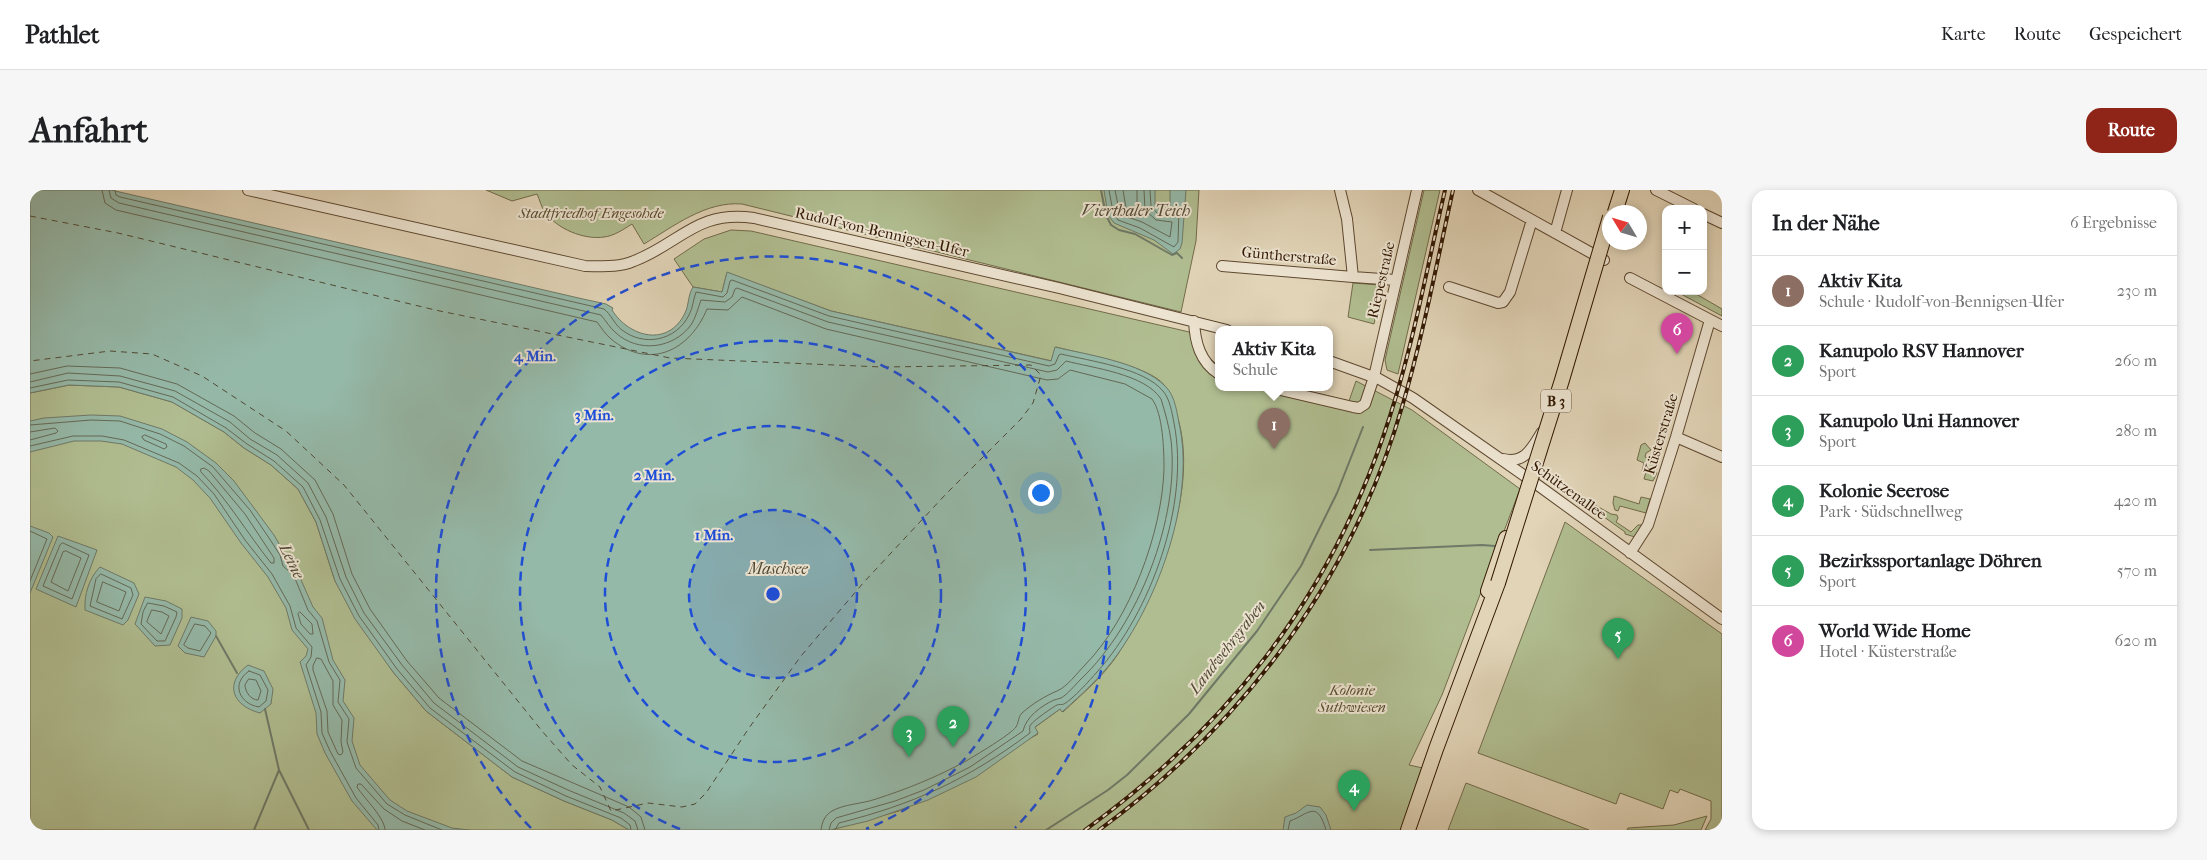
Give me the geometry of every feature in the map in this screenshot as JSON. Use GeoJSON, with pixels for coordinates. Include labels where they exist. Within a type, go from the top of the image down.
{"type":"FeatureCollection","features":[{"type":"Feature","properties":{"kind":"highway"},"geometry":{"type":"LineString","coordinates":[[1613,205],[1618,190]]}},
{"type":"Feature","properties":{"kind":"highway"},"geometry":{"type":"LineString","coordinates":[[1617,205],[1622,190]]}},
{"type":"Feature","properties":{"kind":"highway","name":"B 3"},"geometry":{"type":"LineString","coordinates":[[1431,773],[1457,692],[1500,584],[1602,244]]}},
{"type":"Feature","properties":{"kind":"highway","name":"B 3"},"geometry":{"type":"LineString","coordinates":[[1413,830],[1421,801],[1500,584],[1566,381],[1605,250]]}},
{"type":"Feature","properties":{"kind":"highway"},"geometry":{"type":"LineString","coordinates":[[1457,692],[1498,558],[1515,515],[1526,499],[1532,481]]}},
{"type":"Feature","properties":{"kind":"highway","name":"B 3"},"geometry":{"type":"LineString","coordinates":[[1408,830],[1421,801]]}},
{"type":"Feature","properties":{"kind":"street","name":"Rudolf-von-Bennigsen-Ufer"},"geometry":{"type":"LineString","coordinates":[[248,190],[584,266],[628,264],[705,222],[728,216],[754,218],[1194,325],[1215,328]]}},
{"type":"Feature","properties":{"kind":"street","name":"Güntherstraße"},"geometry":{"type":"LineString","coordinates":[[1340,190],[1347,219],[1353,276]]}},
{"type":"Feature","properties":{"kind":"street","name":"Riepestraße"},"geometry":{"type":"LineString","coordinates":[[1374,377],[1417,190]]}},
{"type":"Feature","properties":{"kind":"street"},"geometry":{"type":"LineString","coordinates":[[1478,190],[1604,260]]}},
{"type":"Feature","properties":{"kind":"street"},"geometry":{"type":"LineString","coordinates":[[1555,233],[1567,190]]}},
{"type":"Feature","properties":{"kind":"street"},"geometry":{"type":"LineString","coordinates":[[1656,190],[1686,205]]}},
{"type":"Feature","properties":{"kind":"street"},"geometry":{"type":"LineString","coordinates":[[1707,216],[1722,223]]}},
{"type":"Feature","properties":{"kind":"street"},"geometry":{"type":"LineString","coordinates":[[1449,287],[1498,303],[1503,302],[1510,292],[1532,220]]}},
{"type":"Feature","properties":{"kind":"street","name":"Güntherstraße"},"geometry":{"type":"LineString","coordinates":[[1222,266],[1396,280]]}},
{"type":"Feature","properties":{"kind":"street"},"geometry":{"type":"LineString","coordinates":[[1630,278],[1722,326]]}},
{"type":"Feature","properties":{"kind":"street","name":"Küsterstraße"},"geometry":{"type":"LineString","coordinates":[[1630,553],[1648,525],[1710,320]]}},
{"type":"Feature","properties":{"kind":"street"},"geometry":{"type":"LineString","coordinates":[[1194,325],[1203,359],[1215,370]]}},
{"type":"Feature","properties":{"kind":"street"},"geometry":{"type":"LineString","coordinates":[[1285,391],[1359,408],[1365,404],[1374,377],[1333,362]]}},
{"type":"Feature","properties":{"kind":"street","name":"Schützenallee"},"geometry":{"type":"LineString","coordinates":[[1374,377],[1396,388],[1499,458],[1722,619]]}},
{"type":"Feature","properties":{"kind":"street"},"geometry":{"type":"LineString","coordinates":[[1499,458],[1517,460],[1529,454],[1554,414]]}},
{"type":"Feature","properties":{"kind":"street"},"geometry":{"type":"LineString","coordinates":[[1676,437],[1722,457]]}},
{"type":"Feature","properties":{"kind":"green space","name":"Stadtfriedhof Engesohde"},"geometry":{"type":"Polygon","coordinates":[[[486,190],[1199,190],[1196,241],[1181,312],[742,204],[716,206],[703,211],[644,244],[632,224],[608,236],[588,237],[556,224],[544,210],[537,194],[512,201],[486,190]]]}},
{"type":"Feature","properties":{"kind":"green space"},"geometry":{"type":"Polygon","coordinates":[[[1424,190],[1440,190],[1398,374],[1387,370],[1385,360],[1424,190]]]}},
{"type":"Feature","properties":{"kind":"green space","name":"Kolonie Suthwiesen"},"geometry":{"type":"Polygon","coordinates":[[[731,230],[751,231],[1198,334],[1200,344],[1215,363],[1215,391],[1307,391],[1349,401],[1356,381],[1412,410],[1520,489],[1442,695],[1409,765],[1432,770],[1410,830],[830,830],[899,811],[1038,734],[1034,728],[1060,709],[1063,712],[1106,670],[1133,629],[1148,600],[1172,535],[1180,501],[1184,468],[1182,436],[1174,407],[1165,386],[1157,379],[1131,366],[1056,347],[1052,361],[831,311],[727,273],[722,292],[693,287],[674,259],[704,239],[731,230]]]}},
{"type":"Feature","properties":{"kind":"green space"},"geometry":{"type":"Polygon","coordinates":[[[1353,283],[1380,285],[1382,288],[1374,324],[1348,317],[1353,283]]]}},
{"type":"Feature","properties":{"kind":"green space"},"geometry":{"type":"Polygon","coordinates":[[[1683,295],[1698,295],[1722,309],[1722,316],[1683,295]]]}},
{"type":"Feature","properties":{"kind":"green space"},"geometry":{"type":"Polygon","coordinates":[[[69,385],[119,387],[172,402],[224,432],[244,448],[271,465],[298,489],[316,522],[335,581],[393,672],[426,711],[512,777],[564,801],[612,820],[629,830],[30,830],[30,393],[69,385]]]}},
{"type":"Feature","properties":{"kind":"green space"},"geometry":{"type":"Polygon","coordinates":[[[1645,443],[1651,450],[1646,453],[1645,457],[1648,458],[1652,455],[1658,465],[1653,481],[1644,479],[1646,472],[1642,471],[1644,463],[1637,460],[1641,445],[1645,443]]]}},
{"type":"Feature","properties":{"kind":"green space"},"geometry":{"type":"Polygon","coordinates":[[[1614,496],[1639,504],[1641,497],[1650,499],[1646,513],[1620,506],[1618,511],[1615,510],[1614,496]]]}},
{"type":"Feature","properties":{"kind":"green space"},"geometry":{"type":"Polygon","coordinates":[[[1595,505],[1611,514],[1617,515],[1616,522],[1631,532],[1638,525],[1642,525],[1635,537],[1625,534],[1625,532],[1593,509],[1595,505]]]}},
{"type":"Feature","properties":{"kind":"green space"},"geometry":{"type":"Polygon","coordinates":[[[1565,522],[1722,634],[1722,830],[1705,830],[1711,819],[1711,801],[1680,789],[1678,793],[1670,790],[1663,809],[1620,793],[1616,804],[1478,753],[1565,522]]]}},
{"type":"Feature","properties":{"kind":"green space"},"geometry":{"type":"Polygon","coordinates":[[[1466,783],[1589,830],[1448,830],[1466,783]]]}},
{"type":"Feature","properties":{"kind":"green space"},"geometry":{"type":"Polygon","coordinates":[[[1707,816],[1701,830],[1627,830],[1628,828],[1674,825],[1707,816]]]}},
{"type":"Feature","properties":{"kind":"water","name":"Maschsee"},"geometry":{"type":"Polygon","coordinates":[[[30,190],[111,190],[606,304],[613,308],[612,310],[619,319],[628,327],[648,335],[659,335],[669,331],[678,324],[685,313],[693,287],[722,292],[727,272],[831,311],[1051,361],[1055,347],[1113,360],[1155,378],[1169,390],[1176,406],[1183,456],[1182,486],[1170,547],[1147,605],[1132,632],[1105,670],[1062,712],[1060,709],[1035,727],[1038,733],[976,777],[928,800],[868,821],[830,830],[629,830],[612,820],[564,801],[512,777],[426,711],[393,672],[355,619],[335,581],[316,522],[298,489],[271,465],[244,448],[224,432],[172,402],[119,387],[69,385],[30,393],[30,190]]]}},
{"type":"Feature","properties":{"kind":"water","name":"Vierthaler Teich"},"geometry":{"type":"Polygon","coordinates":[[[1104,190],[1155,190],[1155,205],[1161,210],[1166,210],[1170,206],[1170,190],[1186,190],[1180,249],[1173,254],[1154,240],[1114,223],[1108,215],[1104,190]]]}},
{"type":"Feature","properties":{"kind":"water"},"geometry":{"type":"Polygon","coordinates":[[[91,415],[120,416],[162,429],[187,442],[216,463],[234,481],[274,535],[288,563],[298,573],[313,607],[322,618],[333,660],[345,680],[343,701],[354,718],[352,741],[360,765],[390,800],[407,811],[452,828],[469,830],[377,830],[352,801],[325,753],[317,734],[316,713],[300,662],[306,656],[308,649],[292,630],[286,608],[268,577],[241,543],[210,498],[193,480],[176,467],[122,444],[101,441],[74,441],[30,452],[30,421],[44,418],[91,415]]]}},
{"type":"Feature","properties":{"kind":"water"},"geometry":{"type":"Polygon","coordinates":[[[30,526],[49,533],[53,537],[30,593],[30,526]]]}},
{"type":"Feature","properties":{"kind":"water"},"geometry":{"type":"Polygon","coordinates":[[[58,536],[97,550],[76,607],[36,589],[58,536]]]}},
{"type":"Feature","properties":{"kind":"water"},"geometry":{"type":"Polygon","coordinates":[[[100,567],[134,583],[139,594],[128,620],[123,625],[85,610],[85,598],[88,587],[100,567]]]}},
{"type":"Feature","properties":{"kind":"water"},"geometry":{"type":"Polygon","coordinates":[[[145,597],[166,601],[182,609],[182,618],[170,645],[155,646],[135,624],[145,597]]]}},
{"type":"Feature","properties":{"kind":"water"},"geometry":{"type":"Polygon","coordinates":[[[191,617],[208,621],[216,631],[216,636],[204,657],[185,653],[178,646],[191,617]]]}},
{"type":"Feature","properties":{"kind":"water"},"geometry":{"type":"Polygon","coordinates":[[[248,665],[264,671],[273,689],[271,704],[260,713],[243,705],[235,694],[236,680],[240,672],[248,665]]]}},
{"type":"Feature","properties":{"kind":"water"},"geometry":{"type":"Polygon","coordinates":[[[1307,805],[1320,807],[1326,815],[1331,830],[1283,830],[1285,817],[1296,813],[1307,805]]]}},
{"type":"Feature","properties":{"kind":"waterway","name":"Landwehrgraben"},"geometry":{"type":"LineString","coordinates":[[1101,190],[1106,215],[1111,225],[1119,230],[1135,234],[1172,255],[1177,253],[1182,258]]}},
{"type":"Feature","properties":{"kind":"waterway","name":"Landwehrgraben"},"geometry":{"type":"LineString","coordinates":[[1046,830],[1108,790],[1127,775],[1189,714],[1257,631],[1301,566],[1337,493],[1363,427]]}},
{"type":"Feature","properties":{"kind":"waterway"},"geometry":{"type":"LineString","coordinates":[[1370,550],[1495,546]]}},
{"type":"Feature","properties":{"kind":"waterway"},"geometry":{"type":"LineString","coordinates":[[216,636],[237,673]]}},
{"type":"Feature","properties":{"kind":"waterway"},"geometry":{"type":"LineString","coordinates":[[265,709],[279,770],[309,830]]}},
{"type":"Feature","properties":{"kind":"waterway"},"geometry":{"type":"LineString","coordinates":[[254,830],[279,770]]}},
{"type":"Feature","properties":{"kind":"ferry route"},"geometry":{"type":"LineString","coordinates":[[30,216],[118,233],[435,310],[670,358],[882,367],[1031,365],[1041,375],[1033,403],[1021,419],[946,494],[864,582],[801,656],[749,728],[706,793],[695,804],[682,807],[648,803],[611,811],[600,787],[572,765],[542,731],[344,485],[286,431],[202,376],[152,354],[110,351],[30,361]]}},
{"type":"Feature","properties":{"kind":"railway"},"geometry":{"type":"LineString","coordinates":[[1085,830],[1136,791],[1183,749],[1226,704],[1265,657],[1301,607],[1332,554],[1360,497],[1393,407],[1417,314],[1445,190]]}},
{"type":"Feature","properties":{"kind":"railway"},"geometry":{"type":"LineString","coordinates":[[1099,830],[1151,789],[1200,744],[1245,695],[1286,644],[1322,589],[1354,531],[1381,470],[1402,407],[1423,326],[1453,190]]}},
{"type":"Feature","properties":{"kind":"place","name":"World Wide Home"},"geometry":{"type":"Point","coordinates":[1677,354]}},
{"type":"Feature","properties":{"kind":"place","name":"Aktiv Kita"},"geometry":{"type":"Point","coordinates":[1274,449]}},
{"type":"Feature","properties":{"kind":"place","name":"Bezirkssportanlage Döhren"},"geometry":{"type":"Point","coordinates":[1618,659]}},
{"type":"Feature","properties":{"kind":"place","name":"Kanupolo RSV Hannover"},"geometry":{"type":"Point","coordinates":[953,747]}},
{"type":"Feature","properties":{"kind":"place","name":"Kanupolo Uni Hannover"},"geometry":{"type":"Point","coordinates":[909,757]}},
{"type":"Feature","properties":{"kind":"place","name":"Kolonie Seerose"},"geometry":{"type":"Point","coordinates":[1354,811]}},
{"type":"Feature","properties":{"kind":"water label","name":"Leine"},"geometry":{"type":"Point","coordinates":[292,561]}}]}
